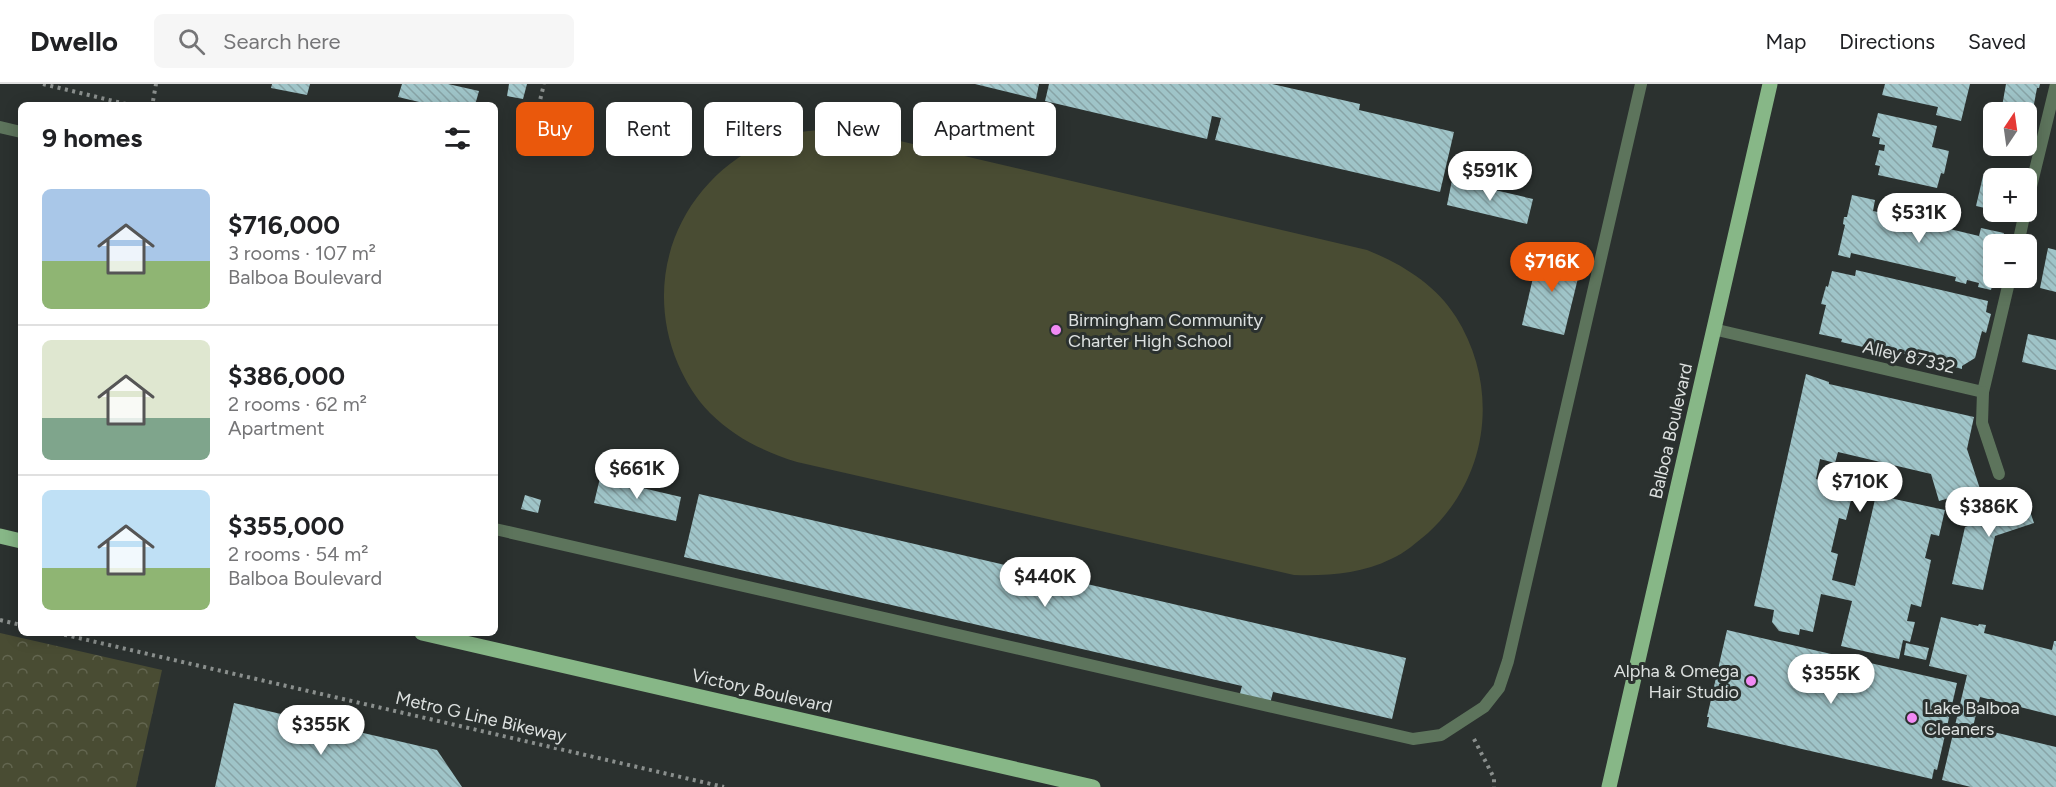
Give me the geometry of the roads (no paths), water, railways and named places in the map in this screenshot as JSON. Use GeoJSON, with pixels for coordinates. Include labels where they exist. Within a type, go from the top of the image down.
{"type":"FeatureCollection","features":[{"type":"Feature","properties":{"kind":"main road","name":"Balboa Boulevard"},"geometry":{"type":"LineString","coordinates":[[1609,787],[1770,84]]}},
{"type":"Feature","properties":{"kind":"main road"},"geometry":{"type":"LineString","coordinates":[[0,536],[18,540]]}},
{"type":"Feature","properties":{"kind":"main road","name":"Victory Boulevard"},"geometry":{"type":"LineString","coordinates":[[435,636],[1093,787]]}},
{"type":"Feature","properties":{"kind":"lane"},"geometry":{"type":"LineString","coordinates":[[498,530],[1413,739],[1441,735],[1484,707],[1499,688],[1508,661],[1641,84]]}},
{"type":"Feature","properties":{"kind":"lane"},"geometry":{"type":"LineString","coordinates":[[2036,168],[2056,84]]}},
{"type":"Feature","properties":{"kind":"lane"},"geometry":{"type":"LineString","coordinates":[[0,127],[18,131]]}},
{"type":"Feature","properties":{"kind":"lane"},"geometry":{"type":"LineString","coordinates":[[1999,474],[1982,423],[1983,392],[2008,288]]}},
{"type":"Feature","properties":{"kind":"lane","name":"Alley 87332"},"geometry":{"type":"LineString","coordinates":[[1713,330],[1983,392]]}},
{"type":"Feature","properties":{"kind":"place","name":"Birmingham Community Charter High School"},"geometry":{"type":"Point","coordinates":[1056,330]}},
{"type":"Feature","properties":{"kind":"place","name":"Alpha & Omega Hair Studio"},"geometry":{"type":"Point","coordinates":[1751,681]}},
{"type":"Feature","properties":{"kind":"place","name":"Lake Balboa Cleaners"},"geometry":{"type":"Point","coordinates":[1912,718]}}]}
